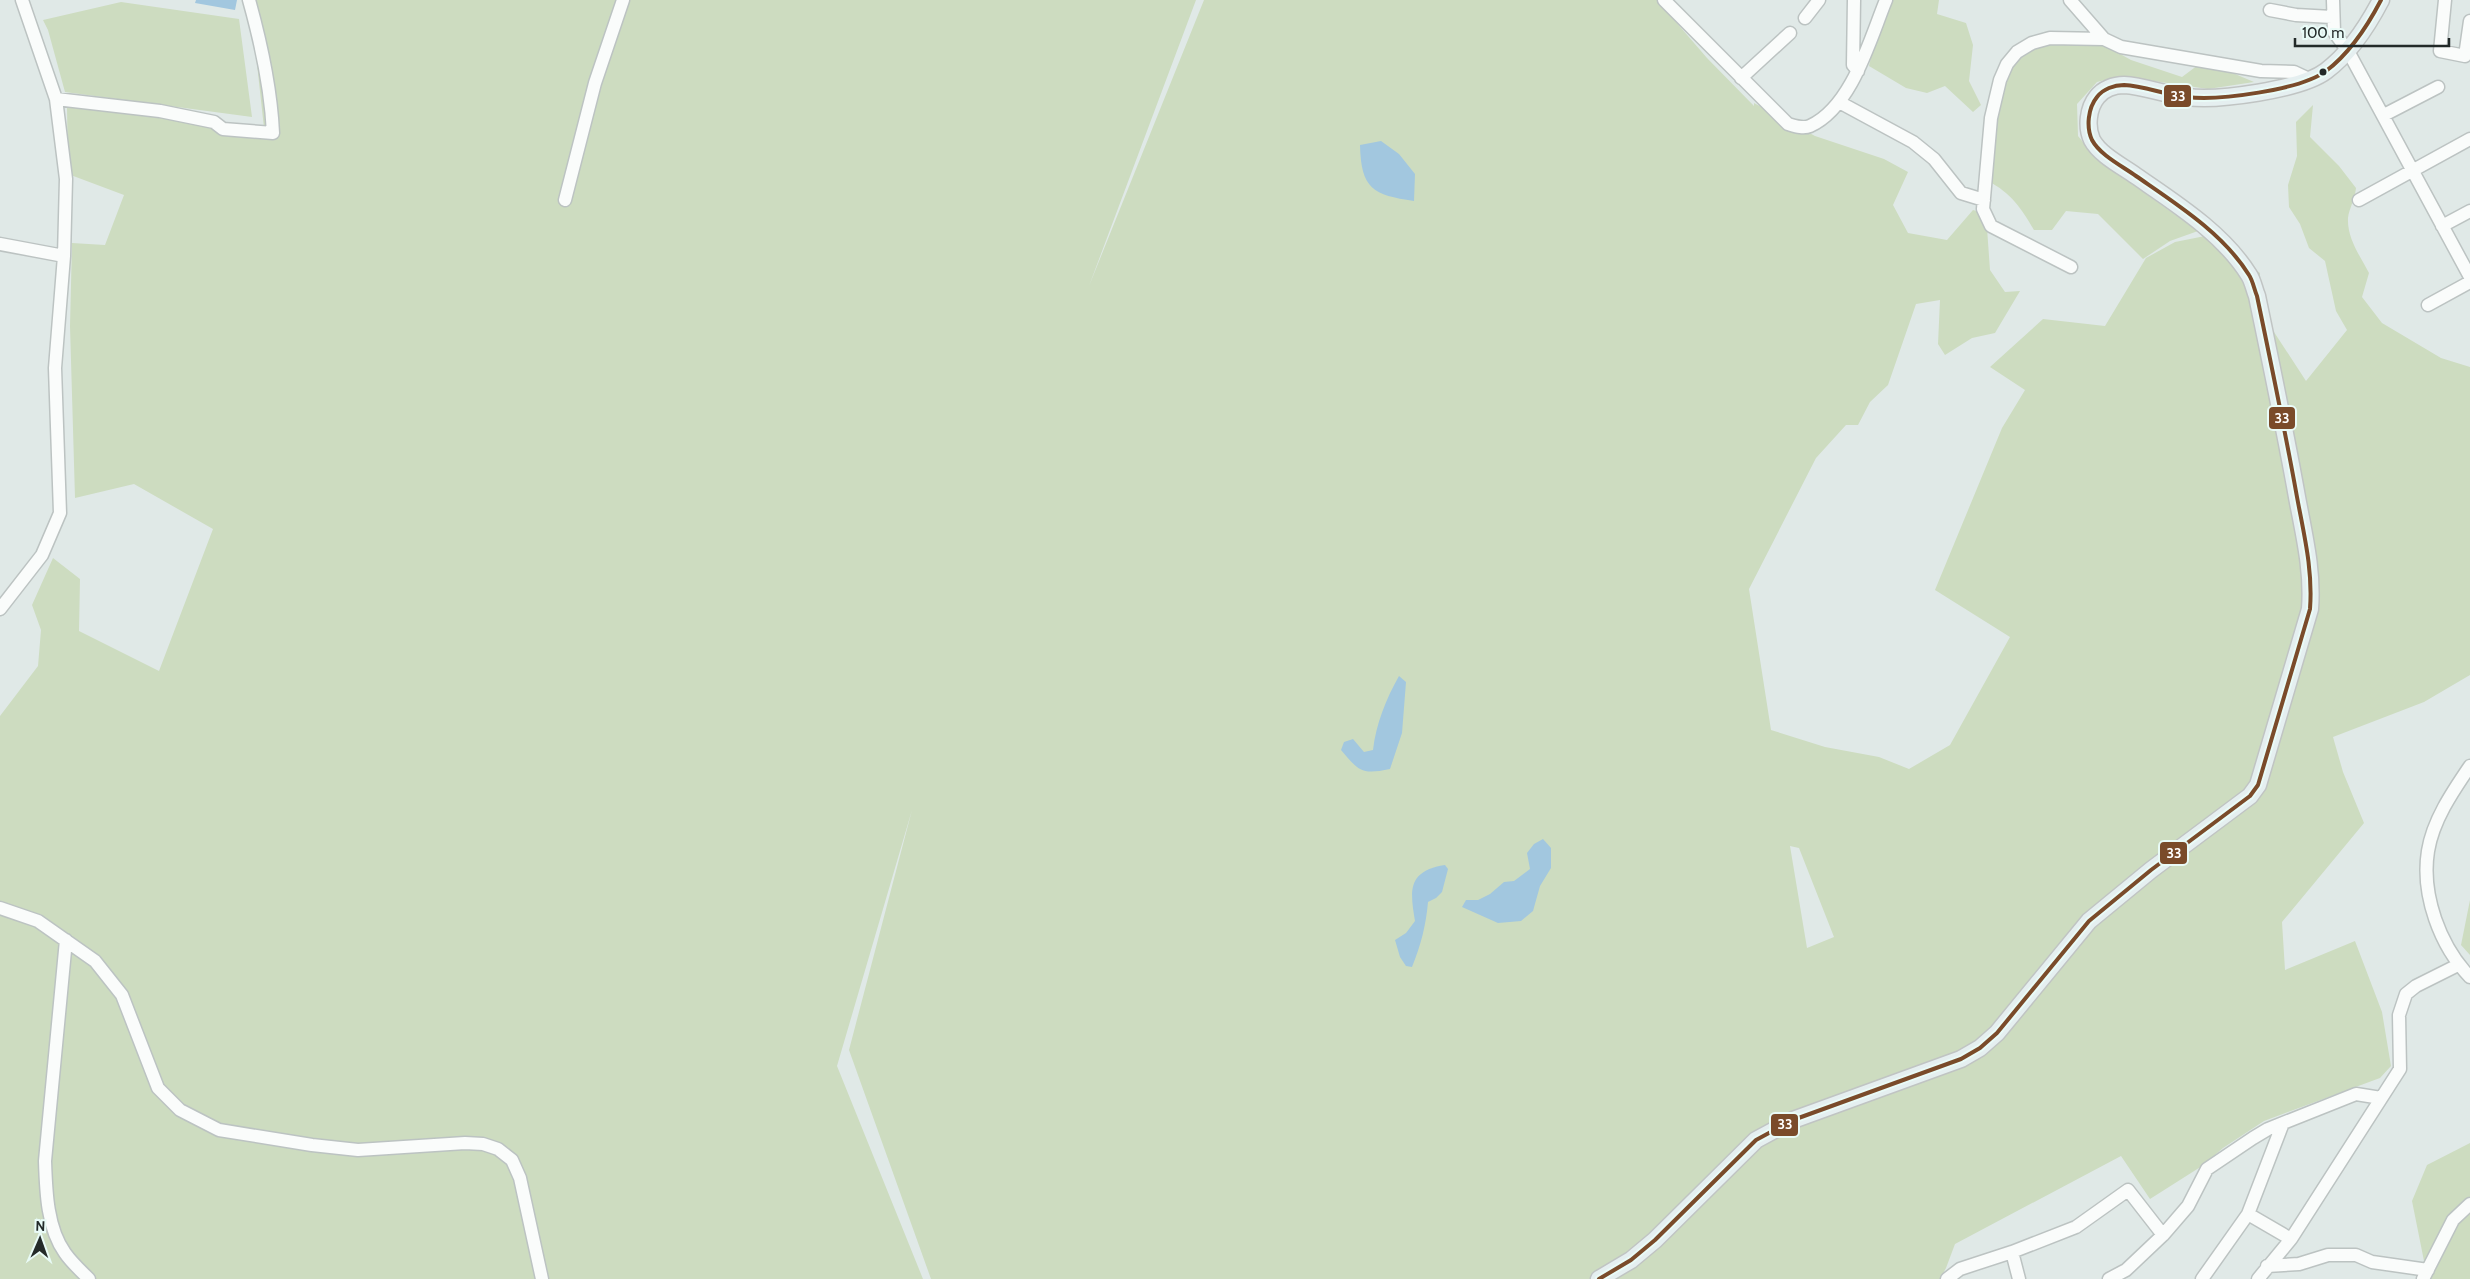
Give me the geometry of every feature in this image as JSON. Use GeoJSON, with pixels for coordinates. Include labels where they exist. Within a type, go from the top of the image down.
{"type":"FeatureCollection","features":[{"type":"Feature","properties":{"kind":"main road"},"geometry":{"type":"LineString","coordinates":[[1599,1279],[1631,1260],[1656,1240],[1756,1140],[1793,1120],[1960,1059],[1980,1048],[1997,1033],[2089,921],[2151,870],[2250,796],[2258,785],[2310,609],[2312,586],[2310,563],[2286,433],[2257,296],[2250,276],[2230,250],[2199,222],[2112,160],[2093,140],[2088,126],[2090,111],[2097,96],[2109,87],[2122,85],[2186,97],[2216,98],[2268,90],[2311,80],[2326,72],[2348,50],[2381,0]]}},
{"type":"Feature","properties":{"kind":"street"},"geometry":{"type":"LineString","coordinates":[[0,609],[42,555],[60,513],[55,368],[64,256],[66,179],[56,99],[22,0]]}},
{"type":"Feature","properties":{"kind":"street"},"geometry":{"type":"LineString","coordinates":[[56,99],[160,110],[214,122],[223,130],[273,133],[272,114],[259,38],[249,0]]}},
{"type":"Feature","properties":{"kind":"street"},"geometry":{"type":"LineString","coordinates":[[565,200],[595,83],[623,0]]}},
{"type":"Feature","properties":{"kind":"street"},"geometry":{"type":"LineString","coordinates":[[1664,0],[1788,124],[1799,127],[1810,126],[1839,102],[1851,87],[1886,0]]}},
{"type":"Feature","properties":{"kind":"street"},"geometry":{"type":"LineString","coordinates":[[1805,18],[1818,0]]}},
{"type":"Feature","properties":{"kind":"street"},"geometry":{"type":"LineString","coordinates":[[1854,0],[1853,65],[1858,71]]}},
{"type":"Feature","properties":{"kind":"street"},"geometry":{"type":"LineString","coordinates":[[2070,0],[2104,39],[2121,47],[2261,72],[2294,72],[2311,80]]}},
{"type":"Feature","properties":{"kind":"street"},"geometry":{"type":"LineString","coordinates":[[2333,0],[2332,18],[2334,32],[2348,50],[2470,277]]}},
{"type":"Feature","properties":{"kind":"street"},"geometry":{"type":"LineString","coordinates":[[2445,0],[2440,51],[2465,56],[2470,21]]}},
{"type":"Feature","properties":{"kind":"street"},"geometry":{"type":"LineString","coordinates":[[2270,10],[2296,15],[2332,18]]}},
{"type":"Feature","properties":{"kind":"street"},"geometry":{"type":"LineString","coordinates":[[1740,78],[1790,33]]}},
{"type":"Feature","properties":{"kind":"street"},"geometry":{"type":"LineString","coordinates":[[2072,268],[1991,226],[1983,209],[1991,118],[2007,64],[2018,52],[2032,43],[2050,38],[2104,39]]}},
{"type":"Feature","properties":{"kind":"street"},"geometry":{"type":"LineString","coordinates":[[2384,115],[2438,87]]}},
{"type":"Feature","properties":{"kind":"street"},"geometry":{"type":"LineString","coordinates":[[1839,102],[1913,142],[1934,159],[1961,192],[1984,200]]}},
{"type":"Feature","properties":{"kind":"street"},"geometry":{"type":"LineString","coordinates":[[2359,200],[2470,139]]}},
{"type":"Feature","properties":{"kind":"street"},"geometry":{"type":"LineString","coordinates":[[2442,226],[2470,211]]}},
{"type":"Feature","properties":{"kind":"street"},"geometry":{"type":"LineString","coordinates":[[0,244],[64,256]]}},
{"type":"Feature","properties":{"kind":"street"},"geometry":{"type":"LineString","coordinates":[[2428,305],[2470,282]]}},
{"type":"Feature","properties":{"kind":"street"},"geometry":{"type":"LineString","coordinates":[[2470,766],[2441,814],[2428,851],[2427,872],[2435,918],[2458,965],[2470,977]]}},
{"type":"Feature","properties":{"kind":"street"},"geometry":{"type":"LineString","coordinates":[[0,908],[38,921],[94,961],[122,995],[158,1088],[180,1110],[219,1130],[312,1145],[358,1150],[465,1143],[483,1144],[498,1149],[512,1160],[520,1178],[542,1279]]}},
{"type":"Feature","properties":{"kind":"street"},"geometry":{"type":"LineString","coordinates":[[66,940],[45,1160],[46,1196],[55,1234],[65,1253],[89,1279]]}},
{"type":"Feature","properties":{"kind":"street"},"geometry":{"type":"LineString","coordinates":[[2258,1279],[2291,1239],[2400,1069],[2399,1015],[2406,994],[2416,986],[2458,965]]}},
{"type":"Feature","properties":{"kind":"street"},"geometry":{"type":"LineString","coordinates":[[2108,1279],[2129,1275],[2188,1206],[2207,1169],[2253,1138],[2283,1123],[2356,1094],[2381,1098]]}},
{"type":"Feature","properties":{"kind":"street"},"geometry":{"type":"LineString","coordinates":[[2202,1279],[2248,1214],[2283,1123]]}},
{"type":"Feature","properties":{"kind":"street"},"geometry":{"type":"LineString","coordinates":[[1948,1279],[2076,1227],[2128,1190],[2163,1235]]}},
{"type":"Feature","properties":{"kind":"street"},"geometry":{"type":"LineString","coordinates":[[2267,1266],[2299,1264],[2328,1255],[2356,1255],[2372,1262],[2426,1274],[2452,1220],[2470,1204]]}},
{"type":"Feature","properties":{"kind":"street"},"geometry":{"type":"LineString","coordinates":[[2248,1214],[2291,1239]]}},
{"type":"Feature","properties":{"kind":"street"},"geometry":{"type":"LineString","coordinates":[[2012,1252],[2019,1279]]}},
{"type":"Feature","properties":{"kind":"green space"},"geometry":{"type":"Polygon","coordinates":[[[250,0],[1196,0],[1089,286],[1204,0],[1657,0],[1707,58],[1754,106],[1754,103],[1815,136],[1884,159],[1908,172],[1893,205],[1908,233],[1947,240],[1973,210],[1986,214],[1990,270],[2005,292],[2020,291],[1995,333],[1972,338],[1945,355],[1938,344],[1940,300],[1916,304],[1888,385],[1870,402],[1858,425],[1846,425],[1816,458],[1749,589],[1771,730],[1825,747],[1879,757],[1909,769],[1950,745],[2010,637],[1935,590],[2002,428],[2025,390],[1990,367],[2043,319],[2105,326],[2146,258],[2175,242],[2210,235],[2260,273],[2259,309],[2306,381],[2347,330],[2336,311],[2325,261],[2309,248],[2300,224],[2289,207],[2288,185],[2297,156],[2296,122],[2313,105],[2310,137],[2339,166],[2356,188],[2348,225],[2355,247],[2369,273],[2362,297],[2382,323],[2441,358],[2470,367],[2470,675],[2424,702],[2333,737],[2343,772],[2364,823],[2282,922],[2285,970],[2355,941],[2382,1012],[2391,1066],[2380,1078],[2264,1121],[2223,1148],[2202,1166],[2150,1199],[2121,1156],[1955,1244],[1940,1279],[931,1279],[849,1050],[912,810],[837,1066],[923,1279],[0,1279],[0,716],[38,666],[41,630],[32,605],[53,558],[80,579],[79,631],[159,671],[213,529],[134,484],[75,498],[70,326],[72,243],[105,245],[124,195],[68,174],[67,107],[264,128],[250,0]],[[1790,846],[1807,948],[1834,937],[1799,848],[1790,846]]]}},
{"type":"Feature","properties":{"kind":"green space"},"geometry":{"type":"Polygon","coordinates":[[[1884,0],[1939,0],[1937,14],[1966,23],[1973,45],[1969,81],[1981,105],[1973,112],[1945,86],[1927,93],[1906,88],[1869,66],[1884,0]]]}},
{"type":"Feature","properties":{"kind":"green space"},"geometry":{"type":"Polygon","coordinates":[[[121,2],[239,19],[252,117],[65,92],[48,30],[43,20],[121,2]]]}},
{"type":"Feature","properties":{"kind":"green space"},"geometry":{"type":"Polygon","coordinates":[[[2097,41],[2131,60],[2182,77],[2198,65],[2228,71],[2254,82],[2208,89],[2120,76],[2097,82],[2077,104],[2078,136],[2097,159],[2198,231],[2170,241],[2143,259],[2098,214],[2066,211],[2052,230],[2034,230],[2015,202],[1988,181],[1991,143],[2004,77],[2018,60],[2039,45],[2097,41]]]}},
{"type":"Feature","properties":{"kind":"green space"},"geometry":{"type":"Polygon","coordinates":[[[2470,900],[2470,955],[2461,945],[2470,900]]]}},
{"type":"Feature","properties":{"kind":"green space"},"geometry":{"type":"Polygon","coordinates":[[[2470,1143],[2470,1279],[2417,1279],[2424,1261],[2412,1201],[2427,1165],[2470,1143]]]}},
{"type":"Feature","properties":{"kind":"water"},"geometry":{"type":"Polygon","coordinates":[[[196,0],[237,0],[235,10],[195,3],[196,0]]]}},
{"type":"Feature","properties":{"kind":"water"},"geometry":{"type":"Polygon","coordinates":[[[1381,141],[1399,154],[1415,174],[1414,201],[1388,196],[1379,192],[1367,180],[1363,171],[1360,145],[1381,141]]]}},
{"type":"Feature","properties":{"kind":"water"},"geometry":{"type":"Polygon","coordinates":[[[1399,676],[1406,682],[1402,733],[1390,769],[1373,772],[1361,770],[1341,750],[1344,742],[1353,739],[1364,752],[1373,750],[1382,712],[1399,676]]]}},
{"type":"Feature","properties":{"kind":"water"},"geometry":{"type":"Polygon","coordinates":[[[1543,839],[1551,848],[1551,868],[1540,886],[1533,911],[1521,921],[1498,923],[1462,907],[1466,900],[1478,900],[1490,894],[1504,882],[1514,881],[1530,869],[1527,853],[1534,844],[1543,839]]]}},
{"type":"Feature","properties":{"kind":"water"},"geometry":{"type":"Polygon","coordinates":[[[1445,865],[1448,869],[1442,892],[1428,902],[1418,951],[1412,967],[1406,966],[1400,957],[1395,940],[1406,933],[1415,921],[1412,900],[1414,884],[1417,877],[1424,872],[1445,865]]]}},
{"type":"Feature","properties":{"kind":"transit line","name":"33"},"geometry":{"type":"LineString","coordinates":[[1599,1279],[1631,1260],[1655,1240],[1756,1140],[1793,1120],[1961,1059],[1980,1048],[1997,1033],[2089,921],[2151,870],[2250,796],[2258,785],[2310,609],[2311,595],[2305,539],[2257,296],[2250,277],[2238,260],[2212,232],[2182,208],[2100,151],[2090,135],[2089,118],[2094,101],[2099,94],[2116,86],[2132,86],[2201,98],[2258,93],[2298,84],[2314,78],[2335,64],[2350,48],[2364,30],[2381,0]]}}]}
